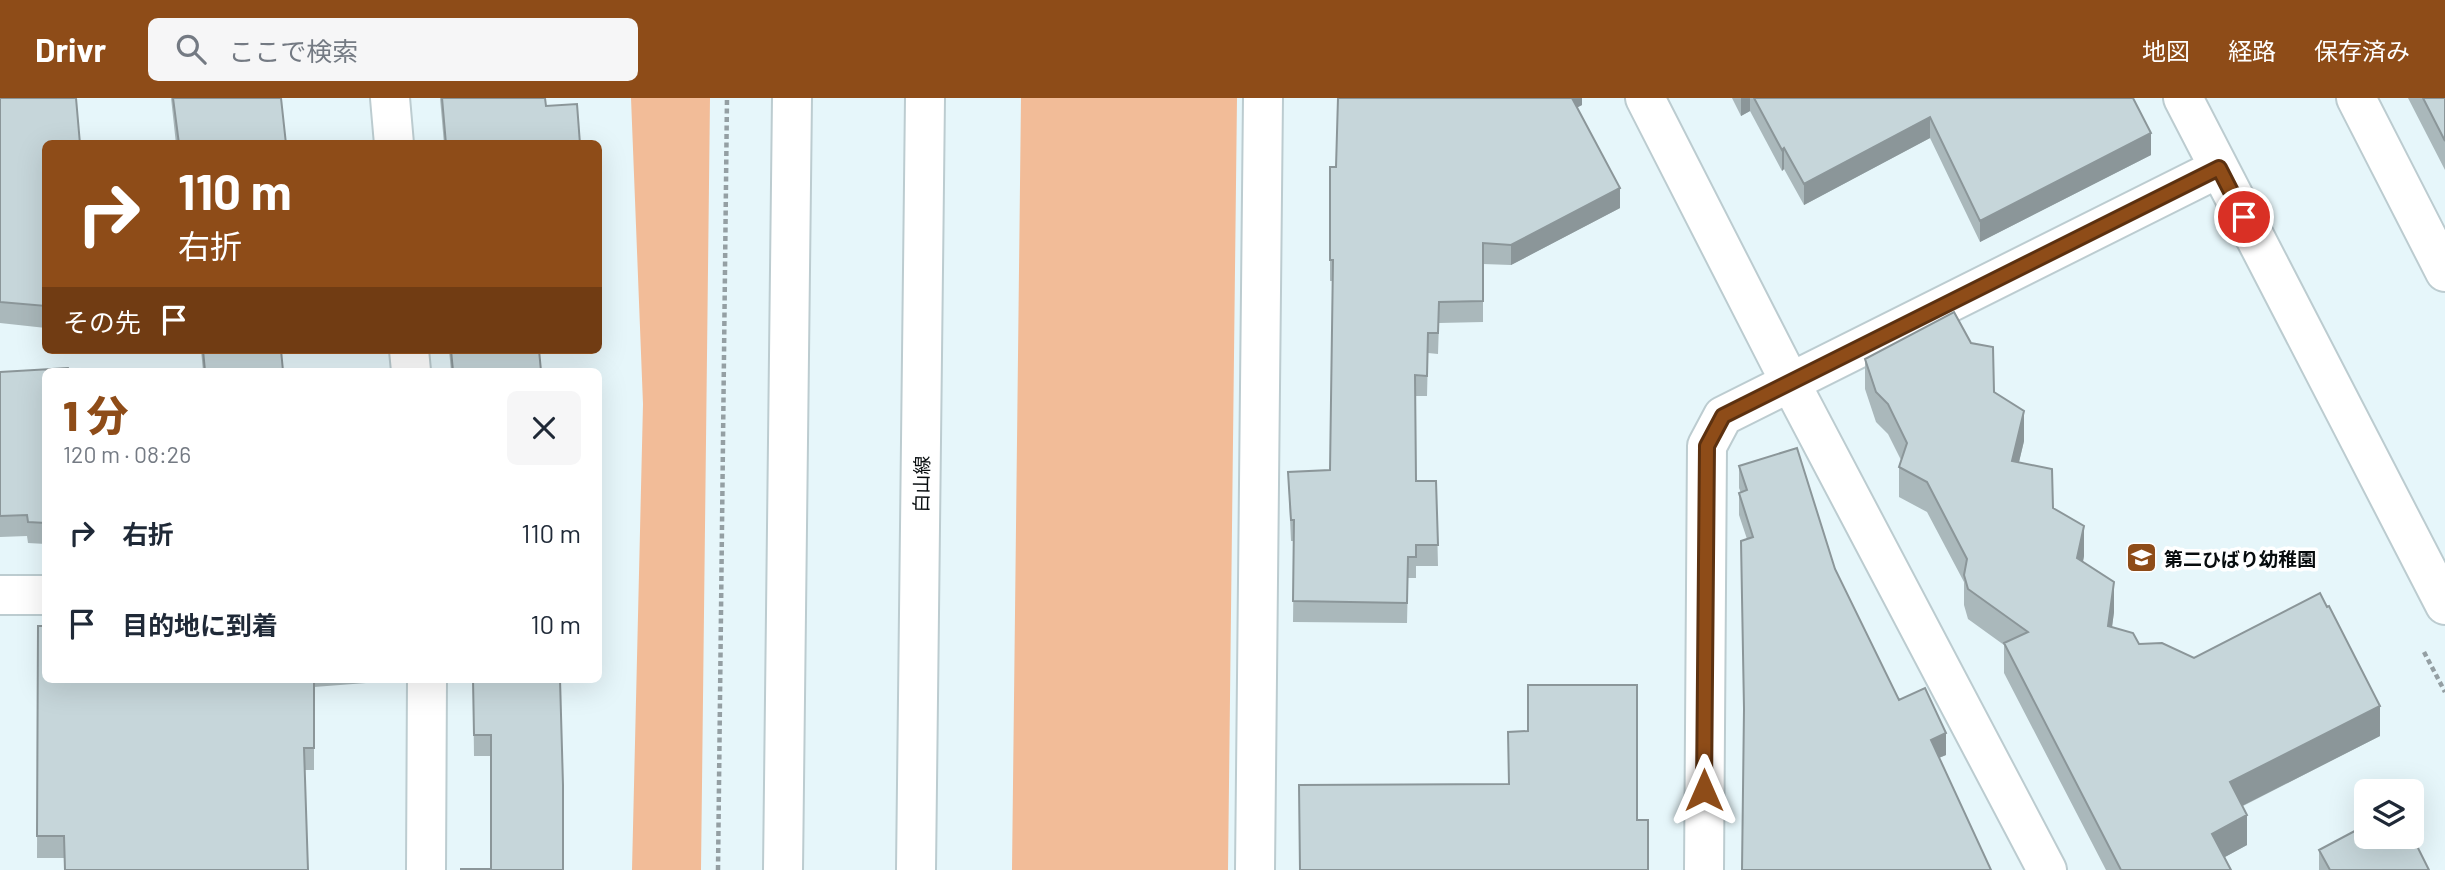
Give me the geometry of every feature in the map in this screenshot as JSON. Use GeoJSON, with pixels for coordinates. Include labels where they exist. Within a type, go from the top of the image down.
{"type":"FeatureCollection","features":[{"type":"Feature","properties":{"kind":"street"},"geometry":{"type":"LineString","coordinates":[[390,98],[394,140]]}},
{"type":"Feature","properties":{"kind":"street"},"geometry":{"type":"LineString","coordinates":[[783,870],[792,98]]}},
{"type":"Feature","properties":{"kind":"street","name":"白山線"},"geometry":{"type":"LineString","coordinates":[[916,870],[925,98]]}},
{"type":"Feature","properties":{"kind":"street"},"geometry":{"type":"LineString","coordinates":[[1255,870],[1263,98]]}},
{"type":"Feature","properties":{"kind":"street"},"geometry":{"type":"LineString","coordinates":[[1646,98],[1790,382],[2047,870]]}},
{"type":"Feature","properties":{"kind":"street"},"geometry":{"type":"LineString","coordinates":[[2183,98],[2445,605]]}},
{"type":"Feature","properties":{"kind":"street"},"geometry":{"type":"LineString","coordinates":[[2356,98],[2445,272]]}},
{"type":"Feature","properties":{"kind":"street"},"geometry":{"type":"LineString","coordinates":[[1704,870],[1707,446],[1723,416],[2219,168]]}},
{"type":"Feature","properties":{"kind":"street"},"geometry":{"type":"LineString","coordinates":[[0,595],[42,595]]}},
{"type":"Feature","properties":{"kind":"street"},"geometry":{"type":"LineString","coordinates":[[426,870],[427,683]]}},
{"type":"Feature","properties":{"kind":"path"},"geometry":{"type":"LineString","coordinates":[[718,870],[727,98]]}},
{"type":"Feature","properties":{"kind":"shaded area"},"geometry":{"type":"Polygon","coordinates":[[[631,98],[710,98],[701,870],[632,870],[643,404],[631,98]]]}},
{"type":"Feature","properties":{"kind":"shaded area"},"geometry":{"type":"Polygon","coordinates":[[[1021,98],[1237,98],[1228,870],[1012,870],[1021,98]]]}},
{"type":"Feature","properties":{"kind":"building"},"geometry":{"type":"Polygon","coordinates":[[[0,98],[76,98],[80,140],[42,140],[42,306],[0,302],[0,98]]]}},
{"type":"Feature","properties":{"kind":"building"},"geometry":{"type":"Polygon","coordinates":[[[173,98],[281,98],[286,140],[178,140],[173,98]]]}},
{"type":"Feature","properties":{"kind":"building"},"geometry":{"type":"Polygon","coordinates":[[[442,98],[545,98],[546,106],[577,104],[580,140],[446,140],[442,98]]]}},
{"type":"Feature","properties":{"kind":"building"},"geometry":{"type":"Polygon","coordinates":[[[1338,98],[1572,98],[1620,188],[1511,245],[1483,243],[1483,301],[1439,302],[1438,333],[1428,333],[1427,376],[1415,375],[1416,481],[1436,481],[1438,545],[1416,545],[1416,557],[1408,557],[1407,603],[1293,601],[1294,520],[1291,520],[1288,472],[1330,470],[1333,260],[1330,260],[1330,167],[1336,167],[1338,98]]]}},
{"type":"Feature","properties":{"kind":"building"},"geometry":{"type":"Polygon","coordinates":[[[1754,98],[2133,98],[2151,133],[1980,221],[1930,117],[1804,184],[1754,98]]]}},
{"type":"Feature","properties":{"kind":"building"},"geometry":{"type":"Polygon","coordinates":[[[2423,98],[2445,98],[2445,141],[2423,98]]]}},
{"type":"Feature","properties":{"kind":"building"},"geometry":{"type":"Polygon","coordinates":[[[1954,312],[1971,343],[1993,347],[1994,392],[2024,411],[2012,461],[2052,469],[2053,508],[2084,526],[2077,558],[2114,582],[2108,626],[2133,633],[2139,644],[2162,643],[2194,658],[2320,593],[2380,706],[2230,782],[2247,815],[2212,834],[2231,870],[2121,870],[2004,643],[2028,632],[1968,589],[1964,575],[1967,559],[1927,482],[1899,467],[1907,443],[1888,404],[1876,392],[1865,359],[1954,312]]]}},
{"type":"Feature","properties":{"kind":"building"},"geometry":{"type":"Polygon","coordinates":[[[203,354],[281,354],[283,368],[205,368],[203,354]]]}},
{"type":"Feature","properties":{"kind":"building"},"geometry":{"type":"Polygon","coordinates":[[[451,354],[539,354],[541,368],[453,368],[451,354]]]}},
{"type":"Feature","properties":{"kind":"building"},"geometry":{"type":"Polygon","coordinates":[[[42,370],[42,523],[28,522],[27,515],[0,516],[0,372],[42,370]]]}},
{"type":"Feature","properties":{"kind":"building"},"geometry":{"type":"Polygon","coordinates":[[[1797,448],[1835,569],[1899,700],[1925,688],[1946,733],[1931,740],[1991,870],[1742,870],[1744,709],[1741,541],[1753,537],[1739,493],[1747,490],[1739,466],[1797,448]]]}},
{"type":"Feature","properties":{"kind":"building"},"geometry":{"type":"Polygon","coordinates":[[[38,626],[42,626],[42,683],[314,683],[314,748],[304,748],[308,870],[65,870],[64,836],[37,836],[38,626]]]}},
{"type":"Feature","properties":{"kind":"building"},"geometry":{"type":"Polygon","coordinates":[[[473,683],[560,683],[563,870],[461,870],[491,869],[491,735],[474,735],[473,683]]]}},
{"type":"Feature","properties":{"kind":"building"},"geometry":{"type":"Polygon","coordinates":[[[1528,685],[1637,685],[1637,820],[1648,820],[1648,870],[1300,870],[1299,785],[1509,784],[1508,732],[1528,731],[1528,685]]]}},
{"type":"Feature","properties":{"kind":"building"},"geometry":{"type":"Polygon","coordinates":[[[2354,831],[2354,849],[2418,849],[2429,870],[2330,870],[2319,850],[2354,831]]]}},
{"type":"Feature","properties":{"kind":"place","name":"第二ひばり幼稚園"},"geometry":{"type":"Point","coordinates":[2141,558]}},
{"type":"Feature","properties":{"kind":"route"},"geometry":{"type":"LineString","coordinates":[[1704,790],[1707,446],[1723,416],[2219,168],[2244,217]]}}]}
